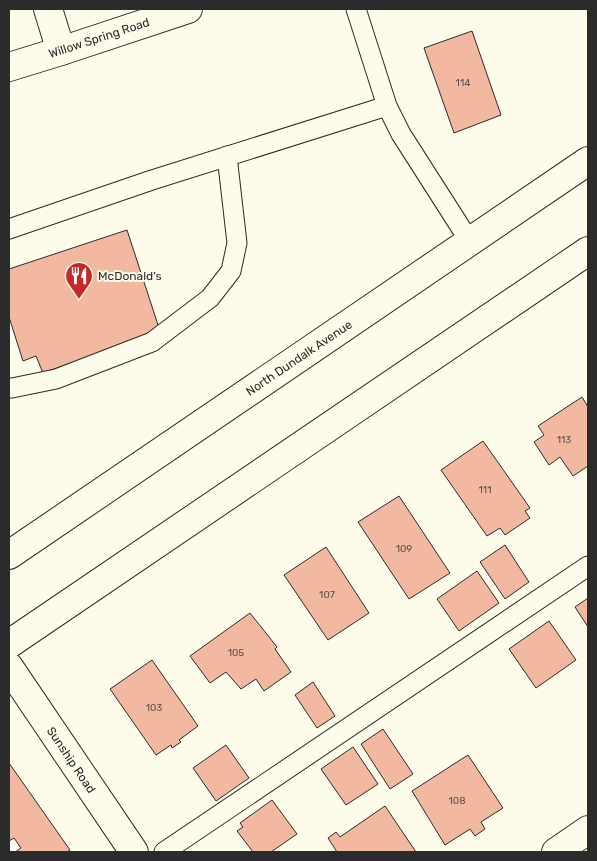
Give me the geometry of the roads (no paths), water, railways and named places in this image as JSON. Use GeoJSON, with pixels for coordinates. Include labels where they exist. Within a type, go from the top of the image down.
{"type":"FeatureCollection","features":[{"type":"Feature","properties":{"kind":"main road"},"geometry":{"type":"LineString","coordinates":[[48,9],[61,51]]}},
{"type":"Feature","properties":{"kind":"main road","name":"Willow Spring Road"},"geometry":{"type":"LineString","coordinates":[[9,67],[188,9]]}},
{"type":"Feature","properties":{"kind":"main road","name":"North Dundalk Avenue"},"geometry":{"type":"LineString","coordinates":[[9,555],[588,161]]}},
{"type":"Feature","properties":{"kind":"main road"},"geometry":{"type":"LineString","coordinates":[[9,644],[588,251]]}},
{"type":"Feature","properties":{"kind":"main road","name":"Sunship Road"},"geometry":{"type":"LineString","coordinates":[[9,667],[134,852]]}},
{"type":"Feature","properties":{"kind":"main road"},"geometry":{"type":"LineString","coordinates":[[556,852],[588,830]]}},
{"type":"Feature","properties":{"kind":"lane"},"geometry":{"type":"LineString","coordinates":[[356,9],[387,106],[401,134],[470,242]]}},
{"type":"Feature","properties":{"kind":"lane"},"geometry":{"type":"LineString","coordinates":[[9,229],[152,180],[387,106]]}},
{"type":"Feature","properties":{"kind":"lane"},"geometry":{"type":"LineString","coordinates":[[9,388],[56,379],[152,342],[210,298],[231,271],[237,243],[227,156]]}},
{"type":"Feature","properties":{"kind":"lane"},"geometry":{"type":"LineString","coordinates":[[164,852],[588,566]]}},
{"type":"Feature","properties":{"kind":"place","name":"McDonald's"},"geometry":{"type":"Point","coordinates":[79,300]}}]}
